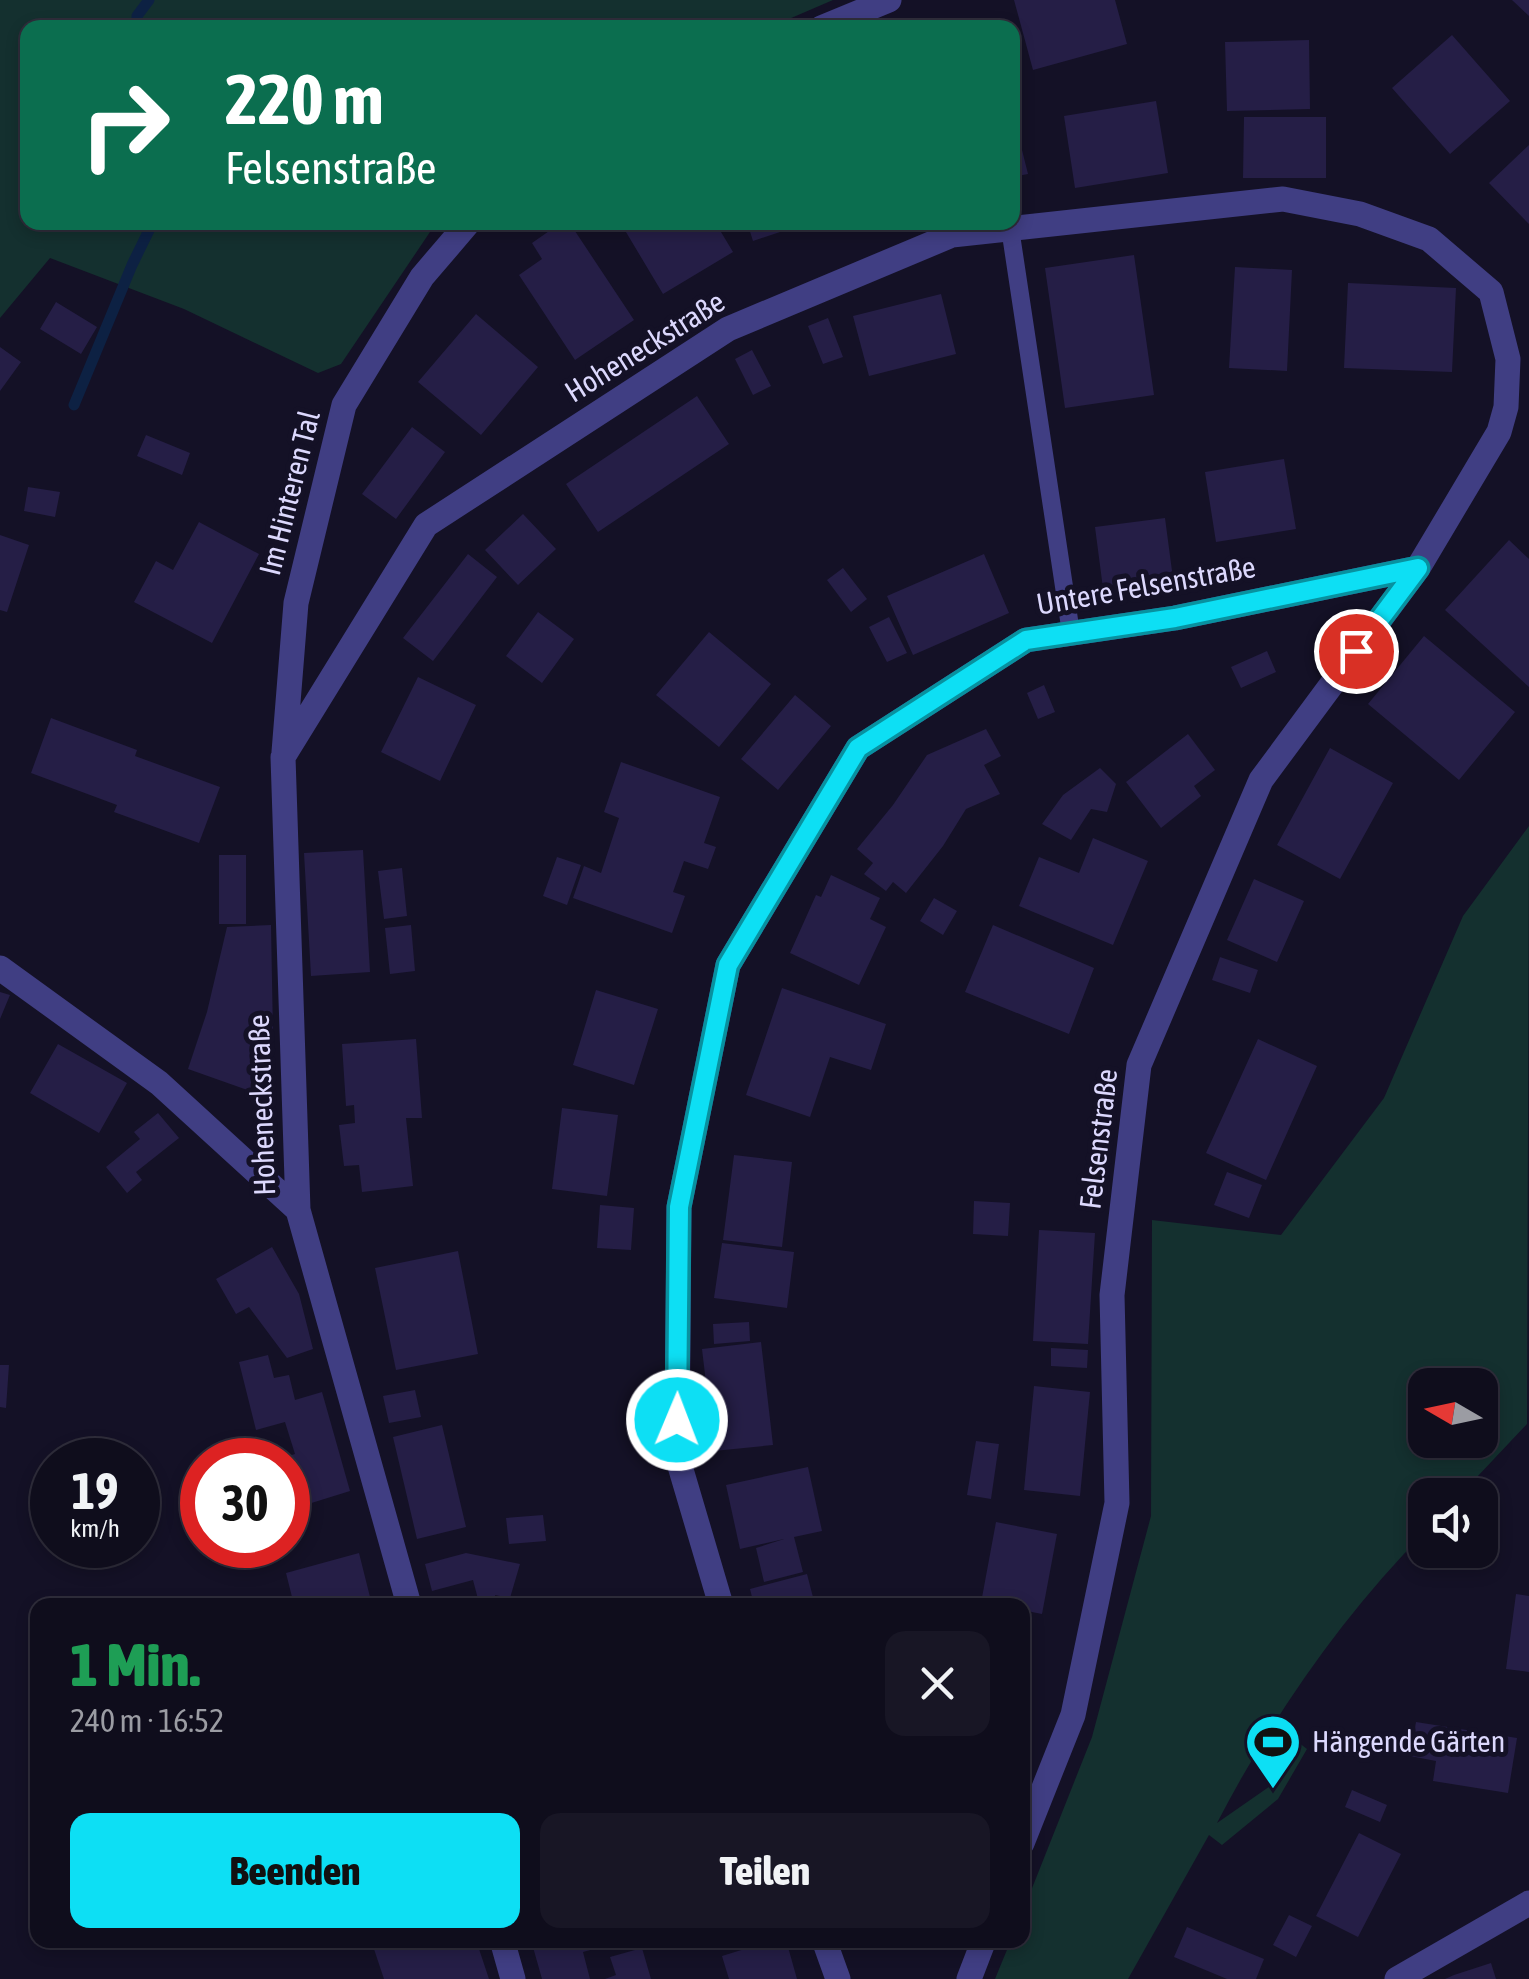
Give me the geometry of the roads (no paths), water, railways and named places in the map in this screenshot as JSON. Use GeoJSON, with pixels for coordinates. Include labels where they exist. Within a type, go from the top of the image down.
{"type":"FeatureCollection","features":[{"type":"Feature","properties":{"kind":"street"},"geometry":{"type":"LineString","coordinates":[[840,20],[889,0]]}},
{"type":"Feature","properties":{"kind":"street","name":"Hoheneckstraße"},"geometry":{"type":"LineString","coordinates":[[1020,227],[1283,199],[1360,214],[1429,238],[1491,292],[1508,360],[1506,408]]}},
{"type":"Feature","properties":{"kind":"street","name":"Im Hinteren Tal"},"geometry":{"type":"LineString","coordinates":[[283,757],[296,603],[344,406],[422,277],[462,230]]}},
{"type":"Feature","properties":{"kind":"street","name":"Hoheneckstraße"},"geometry":{"type":"LineString","coordinates":[[406,1598],[298,1210],[283,757],[426,525],[728,329],[952,234],[991,230]]}},
{"type":"Feature","properties":{"kind":"street","name":"Felsenstraße"},"geometry":{"type":"LineString","coordinates":[[1030,1823],[1073,1715],[1117,1504],[1112,1295],[1139,1065],[1261,780],[1418,568],[1499,432],[1506,408]]}},
{"type":"Feature","properties":{"kind":"street","name":"Untere Felsenstraße"},"geometry":{"type":"LineString","coordinates":[[719,1598],[677,1456],[679,1207],[728,965],[858,748],[1026,640],[1175,618],[1418,568]]}},
{"type":"Feature","properties":{"kind":"street","name":"Hoheneckstraße"},"geometry":{"type":"LineString","coordinates":[[0,968],[159,1083],[298,1210]]}},
{"type":"Feature","properties":{"kind":"street"},"geometry":{"type":"LineString","coordinates":[[1396,1979],[1529,1903]]}},
{"type":"Feature","properties":{"kind":"street"},"geometry":{"type":"LineString","coordinates":[[504,1948],[513,1979]]}},
{"type":"Feature","properties":{"kind":"street"},"geometry":{"type":"LineString","coordinates":[[827,1948],[838,1979]]}},
{"type":"Feature","properties":{"kind":"street"},"geometry":{"type":"LineString","coordinates":[[968,1979],[981,1948]]}},
{"type":"Feature","properties":{"kind":"lane"},"geometry":{"type":"LineString","coordinates":[[1010,230],[1071,633]]}},
{"type":"Feature","properties":{"kind":"waterway"},"geometry":{"type":"LineString","coordinates":[[137,20],[149,0]]}},
{"type":"Feature","properties":{"kind":"waterway"},"geometry":{"type":"LineString","coordinates":[[74,405],[149,230]]}},
{"type":"Feature","properties":{"kind":"place","name":"Hängende Gärten"},"geometry":{"type":"Point","coordinates":[1273,1791]}}]}
